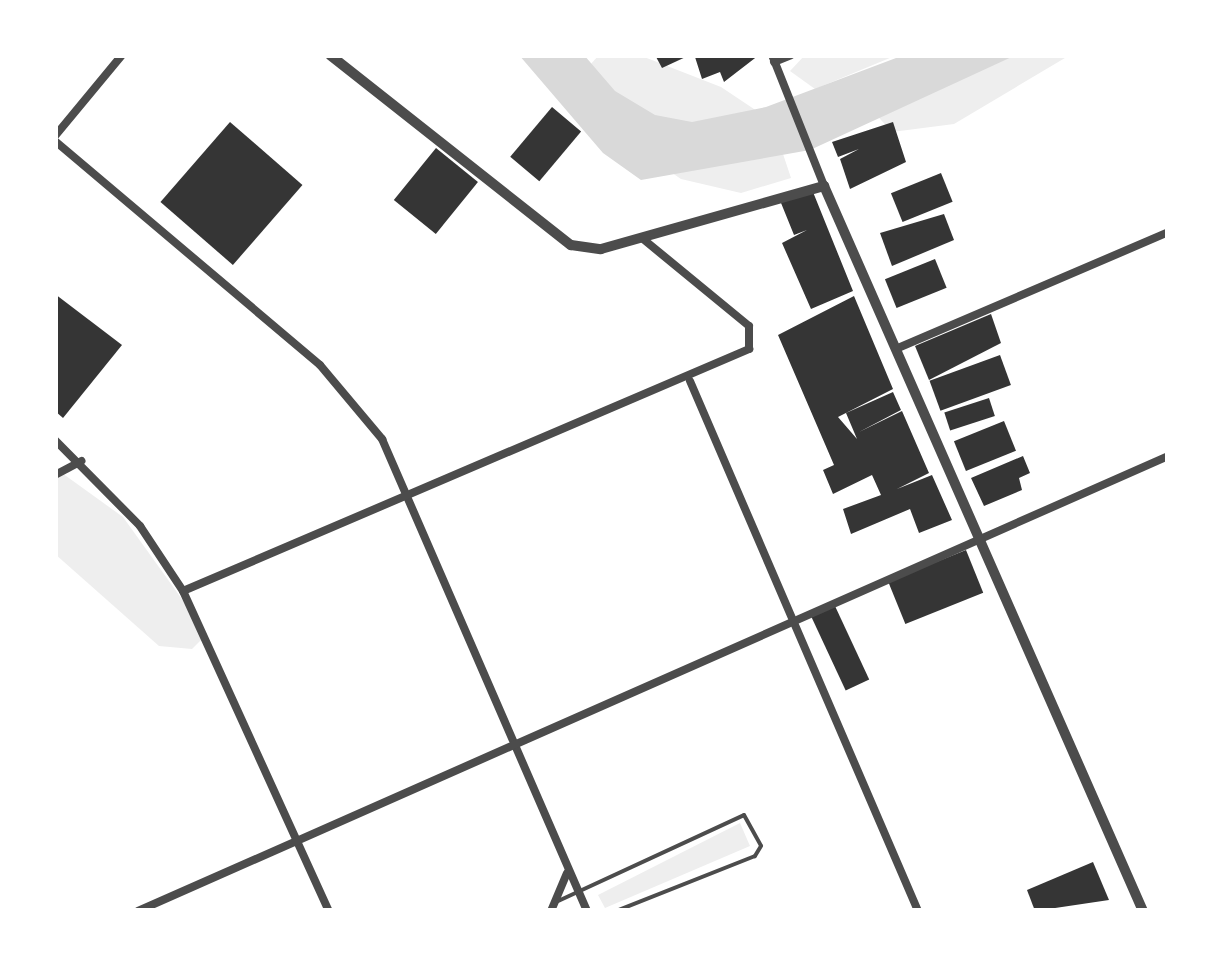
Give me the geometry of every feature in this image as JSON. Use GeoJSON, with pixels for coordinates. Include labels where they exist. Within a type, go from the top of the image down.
{"type":"FeatureCollection","features":[{"type":"Feature","properties":{"kind":"street"},"geometry":{"type":"LineString","coordinates":[[122,55],[55,138],[320,365],[382,439],[412,493],[510,740],[587,911]]}},
{"type":"Feature","properties":{"kind":"street"},"geometry":{"type":"LineString","coordinates":[[330,55],[571,245],[642,238],[824,186]]}},
{"type":"Feature","properties":{"kind":"street"},"geometry":{"type":"LineString","coordinates":[[792,55],[775,63],[824,186],[984,537],[1143,911]]}},
{"type":"Feature","properties":{"kind":"street"},"geometry":{"type":"LineString","coordinates":[[898,348],[1168,232]]}},
{"type":"Feature","properties":{"kind":"street"},"geometry":{"type":"LineString","coordinates":[[183,591],[690,381],[740,356],[749,326],[642,238]]}},
{"type":"Feature","properties":{"kind":"street"},"geometry":{"type":"LineString","coordinates":[[690,381],[918,911]]}},
{"type":"Feature","properties":{"kind":"street"},"geometry":{"type":"LineString","coordinates":[[55,440],[81,462],[183,591],[329,911]]}},
{"type":"Feature","properties":{"kind":"street"},"geometry":{"type":"LineString","coordinates":[[138,911],[297,847],[510,740],[1168,456]]}},
{"type":"Feature","properties":{"kind":"street"},"geometry":{"type":"LineString","coordinates":[[55,476],[81,462]]}},
{"type":"Feature","properties":{"kind":"street"},"geometry":{"type":"LineString","coordinates":[[552,907],[567,873]]}},
{"type":"Feature","properties":{"kind":"lane"},"geometry":{"type":"LineString","coordinates":[[552,907],[744,815],[761,846],[755,856],[616,911]]}},
{"type":"Feature","properties":{"kind":"shaded area"},"geometry":{"type":"Polygon","coordinates":[[[519,55],[584,55],[615,91],[655,115],[692,122],[766,107],[904,55],[1016,55],[810,150],[641,180],[603,153],[519,55]]]}},
{"type":"Feature","properties":{"kind":"shaded area"},"geometry":{"type":"Polygon","coordinates":[[[599,55],[639,55],[721,87],[772,121],[791,178],[741,193],[681,179],[605,127],[579,77],[599,55]]]}},
{"type":"Feature","properties":{"kind":"shaded area"},"geometry":{"type":"Polygon","coordinates":[[[805,55],[897,55],[815,89],[790,71],[805,55]]]}},
{"type":"Feature","properties":{"kind":"shaded area"},"geometry":{"type":"Polygon","coordinates":[[[961,55],[1070,55],[954,124],[892,132],[871,109],[961,55]]]}},
{"type":"Feature","properties":{"kind":"shaded area"},"geometry":{"type":"Polygon","coordinates":[[[55,468],[123,517],[207,634],[192,649],[159,646],[55,554],[55,468]]]}},
{"type":"Feature","properties":{"kind":"shaded area"},"geometry":{"type":"Polygon","coordinates":[[[740,823],[750,846],[605,908],[598,895],[740,823]]]}},
{"type":"Feature","properties":{"kind":"building"},"geometry":{"type":"Polygon","coordinates":[[[655,55],[690,55],[662,68],[655,55]]]}},
{"type":"Feature","properties":{"kind":"building"},"geometry":{"type":"Polygon","coordinates":[[[759,55],[724,82],[720,72],[702,79],[695,57],[759,55]]]}},
{"type":"Feature","properties":{"kind":"building"},"geometry":{"type":"Polygon","coordinates":[[[552,107],[581,131],[539,181],[510,157],[552,107]]]}},
{"type":"Feature","properties":{"kind":"building"},"geometry":{"type":"Polygon","coordinates":[[[230,122],[302,185],[233,265],[160,202],[230,122]]]}},
{"type":"Feature","properties":{"kind":"building"},"geometry":{"type":"Polygon","coordinates":[[[893,122],[906,162],[850,189],[840,159],[859,149],[838,157],[832,142],[893,122]]]}},
{"type":"Feature","properties":{"kind":"building"},"geometry":{"type":"Polygon","coordinates":[[[436,148],[478,182],[436,234],[394,200],[436,148]]]}},
{"type":"Feature","properties":{"kind":"building"},"geometry":{"type":"Polygon","coordinates":[[[941,173],[953,202],[903,222],[891,193],[941,173]]]}},
{"type":"Feature","properties":{"kind":"building"},"geometry":{"type":"Polygon","coordinates":[[[813,192],[853,291],[811,309],[782,243],[807,230],[794,235],[779,198],[813,192]]]}},
{"type":"Feature","properties":{"kind":"building"},"geometry":{"type":"Polygon","coordinates":[[[944,214],[954,240],[892,266],[880,233],[944,214]]]}},
{"type":"Feature","properties":{"kind":"building"},"geometry":{"type":"Polygon","coordinates":[[[935,259],[947,288],[897,308],[885,279],[935,259]]]}},
{"type":"Feature","properties":{"kind":"building"},"geometry":{"type":"Polygon","coordinates":[[[55,294],[122,345],[63,418],[55,411],[55,294]]]}},
{"type":"Feature","properties":{"kind":"building"},"geometry":{"type":"Polygon","coordinates":[[[854,296],[893,389],[838,417],[857,439],[846,413],[893,392],[901,410],[859,432],[902,411],[929,473],[897,489],[932,475],[952,520],[919,533],[910,509],[851,534],[843,509],[881,495],[872,475],[833,494],[823,470],[834,465],[778,335],[854,296]]]}},
{"type":"Feature","properties":{"kind":"building"},"geometry":{"type":"Polygon","coordinates":[[[991,314],[1001,343],[929,380],[915,346],[991,314]]]}},
{"type":"Feature","properties":{"kind":"building"},"geometry":{"type":"Polygon","coordinates":[[[1000,355],[1011,385],[940,411],[930,381],[1000,355]]]}},
{"type":"Feature","properties":{"kind":"building"},"geometry":{"type":"Polygon","coordinates":[[[989,398],[995,416],[950,431],[944,413],[989,398]]]}},
{"type":"Feature","properties":{"kind":"building"},"geometry":{"type":"Polygon","coordinates":[[[1004,421],[1016,451],[966,471],[954,441],[1004,421]]]}},
{"type":"Feature","properties":{"kind":"building"},"geometry":{"type":"Polygon","coordinates":[[[1023,456],[1030,473],[1019,478],[1022,490],[984,506],[971,478],[1023,456]]]}},
{"type":"Feature","properties":{"kind":"building"},"geometry":{"type":"Polygon","coordinates":[[[966,550],[983,593],[905,624],[888,581],[966,550]]]}},
{"type":"Feature","properties":{"kind":"building"},"geometry":{"type":"Polygon","coordinates":[[[835,606],[869,679],[846,690],[811,617],[835,606]]]}},
{"type":"Feature","properties":{"kind":"building"},"geometry":{"type":"Polygon","coordinates":[[[1093,862],[1109,900],[1035,911],[1027,890],[1093,862]]]}}]}
